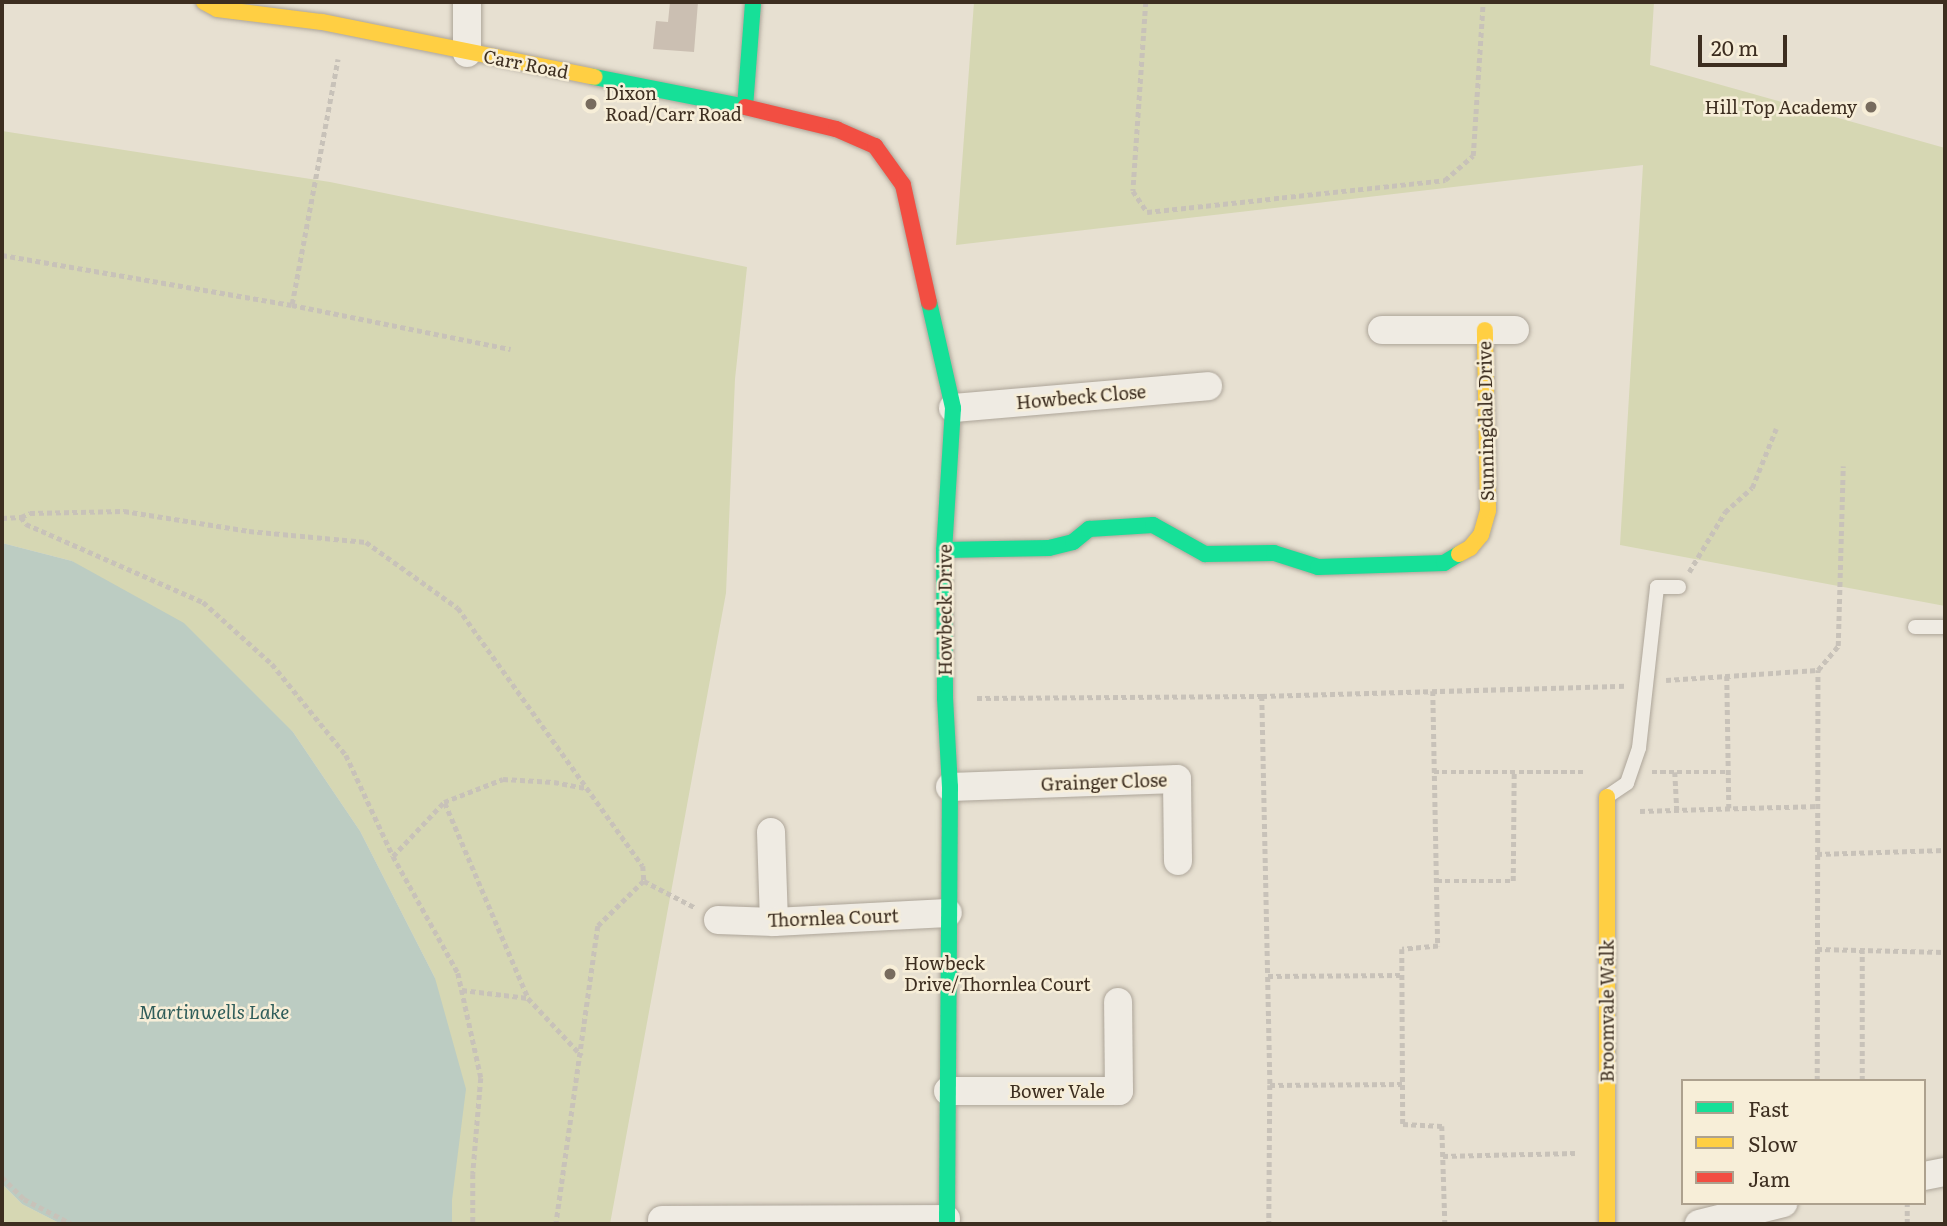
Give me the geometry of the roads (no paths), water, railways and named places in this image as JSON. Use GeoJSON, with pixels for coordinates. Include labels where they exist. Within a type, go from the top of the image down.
{"type":"FeatureCollection","features":[{"type":"Feature","properties":{"kind":"street","name":"Carr Road"},"geometry":{"type":"LineString","coordinates":[[204,2],[217,9],[322,22],[745,107]]}},
{"type":"Feature","properties":{"kind":"street"},"geometry":{"type":"LineString","coordinates":[[467,2],[467,53]]}},
{"type":"Feature","properties":{"kind":"street"},"geometry":{"type":"LineString","coordinates":[[745,107],[752,2]]}},
{"type":"Feature","properties":{"kind":"street","name":"Howbeck Drive"},"geometry":{"type":"LineString","coordinates":[[745,107],[836,130],[875,146],[903,185],[953,408],[944,550],[945,698],[950,787],[947,1221]]}},
{"type":"Feature","properties":{"kind":"street","name":"Sunningdale Drive"},"geometry":{"type":"LineString","coordinates":[[1382,330],[1515,330]]}},
{"type":"Feature","properties":{"kind":"street","name":"Sunningdale Drive"},"geometry":{"type":"LineString","coordinates":[[944,550],[1049,548],[1073,542],[1089,529],[1153,525],[1205,554],[1274,553],[1318,567],[1444,563],[1470,548],[1481,535],[1488,510],[1485,330]]}},
{"type":"Feature","properties":{"kind":"street","name":"Howbeck Close"},"geometry":{"type":"LineString","coordinates":[[953,408],[1208,386]]}},
{"type":"Feature","properties":{"kind":"street","name":"Grainger Close"},"geometry":{"type":"LineString","coordinates":[[950,787],[1177,779],[1178,862]]}},
{"type":"Feature","properties":{"kind":"street","name":"Broomvale Walk"},"geometry":{"type":"LineString","coordinates":[[1607,804],[1608,1224]]}},
{"type":"Feature","properties":{"kind":"street"},"geometry":{"type":"LineString","coordinates":[[771,832],[774,922]]}},
{"type":"Feature","properties":{"kind":"street","name":"Thornlea Court"},"geometry":{"type":"LineString","coordinates":[[718,920],[774,922],[948,913]]}},
{"type":"Feature","properties":{"kind":"street","name":"Bower Vale"},"geometry":{"type":"LineString","coordinates":[[948,1091],[1119,1091],[1118,1002]]}},
{"type":"Feature","properties":{"kind":"street"},"geometry":{"type":"LineString","coordinates":[[1926,1176],[1945,1172]]}},
{"type":"Feature","properties":{"kind":"street"},"geometry":{"type":"LineString","coordinates":[[1699,1224],[1733,1221],[1777,1205]]}},
{"type":"Feature","properties":{"kind":"street"},"geometry":{"type":"LineString","coordinates":[[662,1220],[947,1221]]}},
{"type":"Feature","properties":{"kind":"lane"},"geometry":{"type":"LineString","coordinates":[[321,2],[322,22]]}},
{"type":"Feature","properties":{"kind":"lane"},"geometry":{"type":"LineString","coordinates":[[1607,804],[1627,783],[1639,748],[1657,587],[1679,587]]}},
{"type":"Feature","properties":{"kind":"lane"},"geometry":{"type":"LineString","coordinates":[[1915,627],[1945,627]]}},
{"type":"Feature","properties":{"kind":"water","name":"Martinwells Lake"},"geometry":{"type":"Polygon","coordinates":[[[2,543],[72,561],[184,623],[293,732],[360,831],[435,978],[466,1089],[452,1200],[452,1224],[61,1224],[22,1204],[2,1184],[2,543]]]}},
{"type":"Feature","properties":{"kind":"place","name":"Dixon Road/Carr Road"},"geometry":{"type":"Point","coordinates":[591,104]}},
{"type":"Feature","properties":{"kind":"place","name":"Hill Top Academy"},"geometry":{"type":"Point","coordinates":[1871,107]}},
{"type":"Feature","properties":{"kind":"place","name":"Howbeck Drive/Thornlea Court"},"geometry":{"type":"Point","coordinates":[890,974]}}]}
